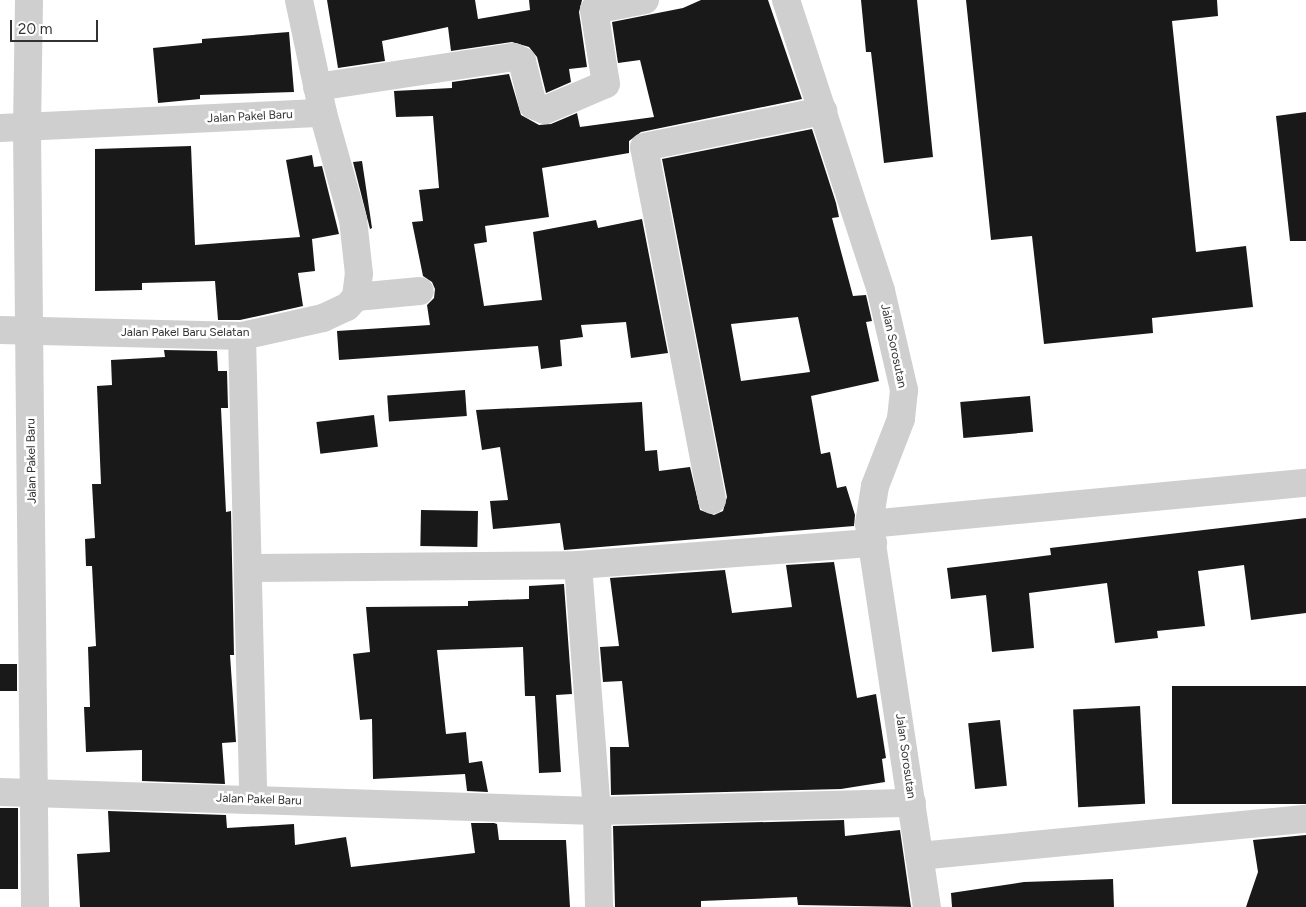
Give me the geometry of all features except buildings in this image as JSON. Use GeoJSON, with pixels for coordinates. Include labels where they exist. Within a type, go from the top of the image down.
{"type":"FeatureCollection","features":[{"type":"Feature","properties":{"kind":"street","name":"Jalan Pakel Baru"},"geometry":{"type":"LineString","coordinates":[[29,0],[27,128],[31,330],[35,907]]}},
{"type":"Feature","properties":{"kind":"street"},"geometry":{"type":"LineString","coordinates":[[299,0],[323,113],[353,220],[360,274],[356,297],[420,291]]}},
{"type":"Feature","properties":{"kind":"street"},"geometry":{"type":"LineString","coordinates":[[317,87],[514,57],[522,61],[533,105],[545,110],[606,84],[593,5],[645,0]]}},
{"type":"Feature","properties":{"kind":"street","name":"Jalan Sorosutan"},"geometry":{"type":"LineString","coordinates":[[786,0],[824,111],[881,291],[904,390],[901,419],[875,486],[871,534],[927,907]]}},
{"type":"Feature","properties":{"kind":"street"},"geometry":{"type":"LineString","coordinates":[[712,500],[644,147],[824,111]]}},
{"type":"Feature","properties":{"kind":"street","name":"Jalan Pakel Baru"},"geometry":{"type":"LineString","coordinates":[[0,128],[323,113]]}},
{"type":"Feature","properties":{"kind":"street","name":"Jalan Pakel Baru Selatan"},"geometry":{"type":"LineString","coordinates":[[0,330],[242,336],[323,318],[347,307],[356,297]]}},
{"type":"Feature","properties":{"kind":"street"},"geometry":{"type":"LineString","coordinates":[[242,336],[253,799]]}},
{"type":"Feature","properties":{"kind":"street"},"geometry":{"type":"LineString","coordinates":[[249,568],[578,565],[871,534],[1306,483]]}},
{"type":"Feature","properties":{"kind":"street"},"geometry":{"type":"LineString","coordinates":[[578,565],[597,811],[599,907]]}},
{"type":"Feature","properties":{"kind":"street","name":"Jalan Pakel Baru"},"geometry":{"type":"LineString","coordinates":[[0,792],[597,811],[912,803]]}},
{"type":"Feature","properties":{"kind":"street"},"geometry":{"type":"LineString","coordinates":[[920,856],[1306,819]]}}]}
